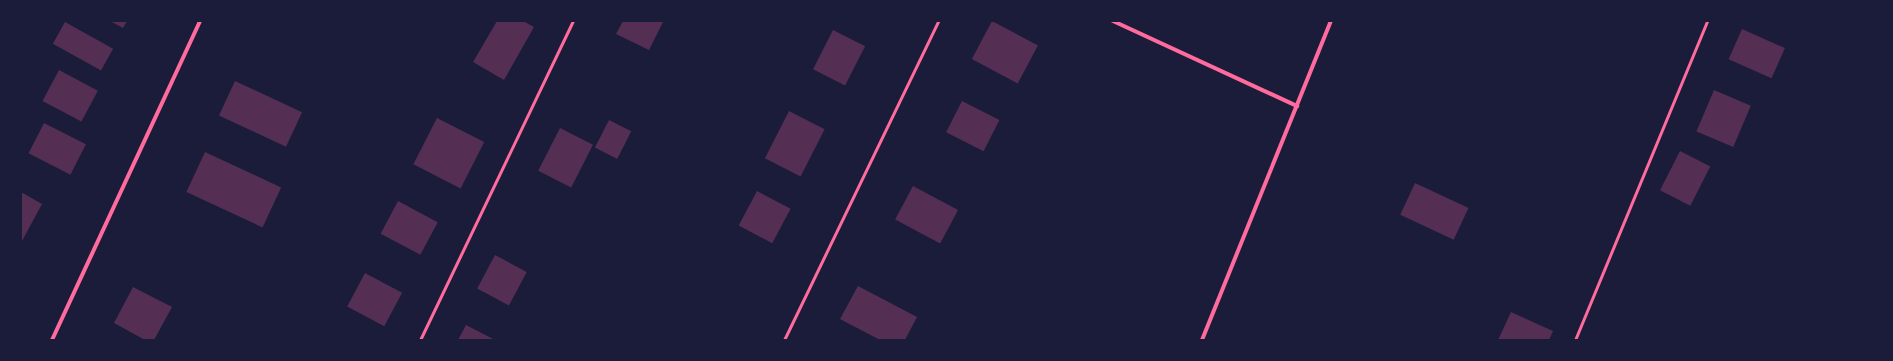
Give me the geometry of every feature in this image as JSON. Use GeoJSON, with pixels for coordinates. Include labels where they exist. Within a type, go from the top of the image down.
{"type":"FeatureCollection","features":[{"type":"Feature","properties":{"kind":"street"},"geometry":{"type":"LineString","coordinates":[[52,340],[200,21]]}},
{"type":"Feature","properties":{"kind":"street"},"geometry":{"type":"LineString","coordinates":[[1112,21],[1297,106]]}},
{"type":"Feature","properties":{"kind":"street"},"geometry":{"type":"LineString","coordinates":[[1202,340],[1331,21]]}},
{"type":"Feature","properties":{"kind":"lane"},"geometry":{"type":"LineString","coordinates":[[420,340],[573,21]]}},
{"type":"Feature","properties":{"kind":"lane"},"geometry":{"type":"LineString","coordinates":[[784,340],[938,21]]}},
{"type":"Feature","properties":{"kind":"lane"},"geometry":{"type":"LineString","coordinates":[[1575,340],[1707,21]]}},
{"type":"Feature","properties":{"kind":"building"},"geometry":{"type":"Polygon","coordinates":[[[110,21],[127,21],[123,28],[110,21]]]}},
{"type":"Feature","properties":{"kind":"building"},"geometry":{"type":"Polygon","coordinates":[[[497,21],[523,21],[534,27],[504,80],[473,62],[497,21]]]}},
{"type":"Feature","properties":{"kind":"building"},"geometry":{"type":"Polygon","coordinates":[[[623,21],[663,22],[649,50],[616,34],[623,21]]]}},
{"type":"Feature","properties":{"kind":"building"},"geometry":{"type":"Polygon","coordinates":[[[992,21],[1038,45],[1018,83],[972,59],[992,21]]]}},
{"type":"Feature","properties":{"kind":"building"},"geometry":{"type":"Polygon","coordinates":[[[65,22],[113,49],[101,71],[53,44],[65,22]]]}},
{"type":"Feature","properties":{"kind":"building"},"geometry":{"type":"Polygon","coordinates":[[[1742,29],[1785,48],[1772,78],[1729,59],[1742,29]]]}},
{"type":"Feature","properties":{"kind":"building"},"geometry":{"type":"Polygon","coordinates":[[[833,30],[865,46],[845,86],[813,69],[833,30]]]}},
{"type":"Feature","properties":{"kind":"building"},"geometry":{"type":"Polygon","coordinates":[[[59,70],[98,91],[81,122],[43,101],[59,70]]]}},
{"type":"Feature","properties":{"kind":"building"},"geometry":{"type":"Polygon","coordinates":[[[235,81],[302,112],[286,147],[219,115],[235,81]]]}},
{"type":"Feature","properties":{"kind":"building"},"geometry":{"type":"Polygon","coordinates":[[[1714,90],[1751,106],[1733,147],[1696,131],[1714,90]]]}},
{"type":"Feature","properties":{"kind":"building"},"geometry":{"type":"Polygon","coordinates":[[[962,101],[999,120],[984,151],[946,132],[962,101]]]}},
{"type":"Feature","properties":{"kind":"building"},"geometry":{"type":"Polygon","coordinates":[[[789,111],[825,129],[801,176],[765,158],[789,111]]]}},
{"type":"Feature","properties":{"kind":"building"},"geometry":{"type":"Polygon","coordinates":[[[437,118],[484,142],[461,188],[413,164],[437,118]]]}},
{"type":"Feature","properties":{"kind":"building"},"geometry":{"type":"Polygon","coordinates":[[[609,120],[631,131],[617,159],[595,148],[609,120]]]}},
{"type":"Feature","properties":{"kind":"building"},"geometry":{"type":"Polygon","coordinates":[[[44,123],[86,144],[70,175],[29,153],[44,123]]]}},
{"type":"Feature","properties":{"kind":"building"},"geometry":{"type":"Polygon","coordinates":[[[560,128],[593,145],[571,188],[538,171],[560,128]]]}},
{"type":"Feature","properties":{"kind":"building"},"geometry":{"type":"Polygon","coordinates":[[[1680,151],[1710,166],[1690,206],[1660,190],[1680,151]]]}},
{"type":"Feature","properties":{"kind":"building"},"geometry":{"type":"Polygon","coordinates":[[[205,152],[281,187],[263,227],[186,192],[205,152]]]}},
{"type":"Feature","properties":{"kind":"building"},"geometry":{"type":"Polygon","coordinates":[[[1415,183],[1468,208],[1454,240],[1400,215],[1415,183]]]}},
{"type":"Feature","properties":{"kind":"building"},"geometry":{"type":"Polygon","coordinates":[[[913,186],[958,210],[940,243],[895,220],[913,186]]]}},
{"type":"Feature","properties":{"kind":"building"},"geometry":{"type":"Polygon","coordinates":[[[757,191],[791,209],[772,243],[739,225],[757,191]]]}},
{"type":"Feature","properties":{"kind":"building"},"geometry":{"type":"Polygon","coordinates":[[[21,192],[42,204],[22,241],[21,240],[21,192]]]}},
{"type":"Feature","properties":{"kind":"building"},"geometry":{"type":"Polygon","coordinates":[[[398,201],[438,222],[420,255],[381,234],[398,201]]]}},
{"type":"Feature","properties":{"kind":"building"},"geometry":{"type":"Polygon","coordinates":[[[495,255],[527,272],[509,305],[477,289],[495,255]]]}},
{"type":"Feature","properties":{"kind":"building"},"geometry":{"type":"Polygon","coordinates":[[[365,273],[402,293],[384,326],[347,307],[365,273]]]}},
{"type":"Feature","properties":{"kind":"building"},"geometry":{"type":"Polygon","coordinates":[[[858,286],[917,317],[905,340],[880,340],[840,319],[858,286]]]}},
{"type":"Feature","properties":{"kind":"building"},"geometry":{"type":"Polygon","coordinates":[[[133,287],[172,307],[154,340],[145,340],[114,323],[133,287]]]}},
{"type":"Feature","properties":{"kind":"building"},"geometry":{"type":"Polygon","coordinates":[[[1511,312],[1553,331],[1549,340],[1498,340],[1511,312]]]}},
{"type":"Feature","properties":{"kind":"building"},"geometry":{"type":"Polygon","coordinates":[[[466,325],[495,340],[458,340],[466,325]]]}}]}
